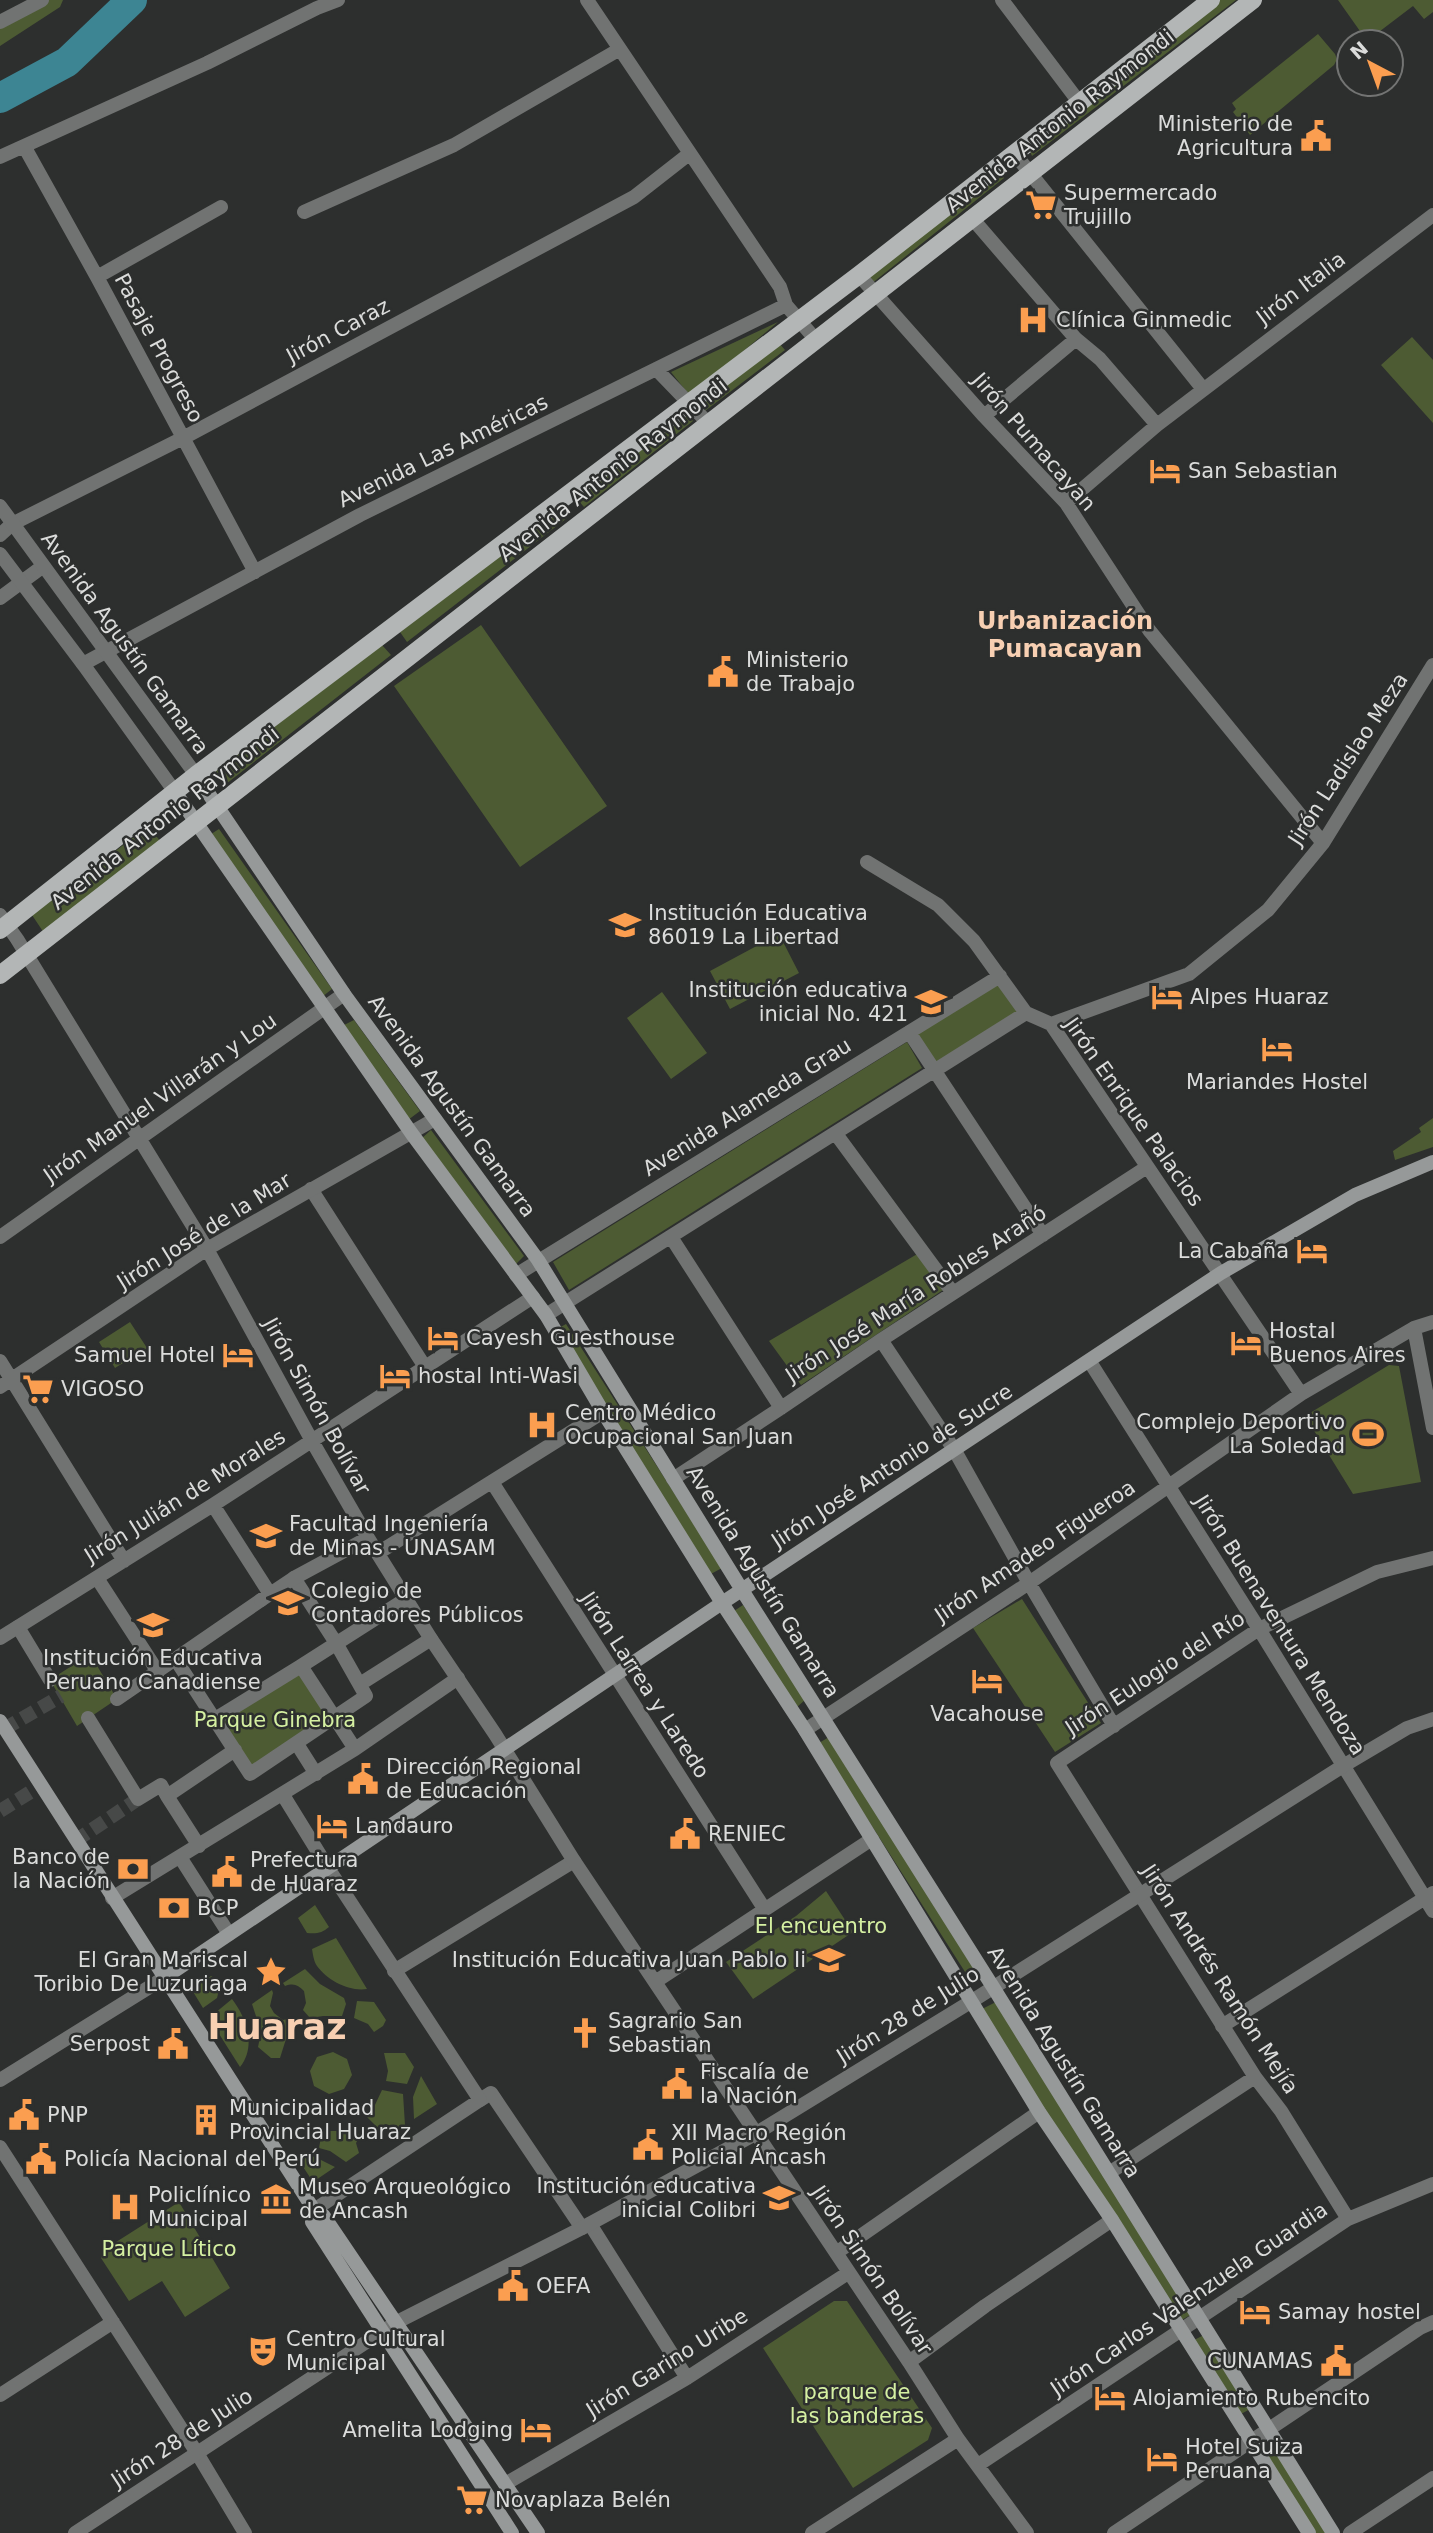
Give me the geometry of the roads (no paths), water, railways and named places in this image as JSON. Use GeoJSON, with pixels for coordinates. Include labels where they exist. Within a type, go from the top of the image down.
{"type":"FeatureCollection","features":[{"type":"Feature","properties":{"kind":"main road","name":"Avenida Antonio Raymondi"},"geometry":{"type":"LineString","coordinates":[[3,923],[799,321],[1211,0]]}},
{"type":"Feature","properties":{"kind":"main road","name":"Avenida Antonio Raymondi"},"geometry":{"type":"LineString","coordinates":[[0,975],[1253,0]]}},
{"type":"Feature","properties":{"kind":"main road"},"geometry":{"type":"LineString","coordinates":[[566,496],[585,521]]}},
{"type":"Feature","properties":{"kind":"main road"},"geometry":{"type":"LineString","coordinates":[[385,633],[405,659]]}},
{"type":"Feature","properties":{"kind":"main road","name":"Avenida Agustín Gamarra"},"geometry":{"type":"LineString","coordinates":[[196,775],[344,994],[538,1260],[741,1590],[993,1987],[1333,2533]]}},
{"type":"Feature","properties":{"kind":"main road","name":"Avenida Agustín Gamarra"},"geometry":{"type":"LineString","coordinates":[[174,792],[412,1134],[546,1315],[603,1412],[805,1730],[1039,2112],[1112,2220],[1309,2533]]}},
{"type":"Feature","properties":{"kind":"main road","name":"Jirón José Antonio de Sucre"},"geometry":{"type":"LineString","coordinates":[[163,1978],[741,1590],[1221,1273],[1354,1195],[1433,1163]]}},
{"type":"Feature","properties":{"kind":"main road"},"geometry":{"type":"LineString","coordinates":[[0,1721],[314,2210],[323,2215],[538,2533]]}},
{"type":"Feature","properties":{"kind":"main road"},"geometry":{"type":"LineString","coordinates":[[314,2210],[312,2222],[508,2532]]}},
{"type":"Feature","properties":{"kind":"street"},"geometry":{"type":"LineString","coordinates":[[0,22],[42,0]]}},
{"type":"Feature","properties":{"kind":"street"},"geometry":{"type":"LineString","coordinates":[[0,157],[338,0]]}},
{"type":"Feature","properties":{"kind":"street"},"geometry":{"type":"LineString","coordinates":[[587,0],[780,287],[786,305],[816,340]]}},
{"type":"Feature","properties":{"kind":"street"},"geometry":{"type":"LineString","coordinates":[[1002,0],[1079,102]]}},
{"type":"Feature","properties":{"kind":"street"},"geometry":{"type":"LineString","coordinates":[[304,212],[454,145],[620,49]]}},
{"type":"Feature","properties":{"kind":"street","name":"Pasaje Progreso"},"geometry":{"type":"LineString","coordinates":[[23,146],[97,277],[255,572]]}},
{"type":"Feature","properties":{"kind":"street"},"geometry":{"type":"LineString","coordinates":[[1014,153],[1203,389]]}},
{"type":"Feature","properties":{"kind":"street","name":"Jirón Caraz"},"geometry":{"type":"LineString","coordinates":[[0,535],[12,524],[183,438],[634,197],[689,154]]}},
{"type":"Feature","properties":{"kind":"street"},"geometry":{"type":"LineString","coordinates":[[97,277],[221,207]]}},
{"type":"Feature","properties":{"kind":"street","name":"Jirón Italia"},"geometry":{"type":"LineString","coordinates":[[1066,503],[1157,425],[1433,215]]}},
{"type":"Feature","properties":{"kind":"street"},"geometry":{"type":"LineString","coordinates":[[971,217],[1076,339],[1100,359],[1157,425]]}},
{"type":"Feature","properties":{"kind":"street","name":"Jirón Pumacayan"},"geometry":{"type":"LineString","coordinates":[[859,275],[874,295],[1066,503],[1149,630],[1323,843]]}},
{"type":"Feature","properties":{"kind":"street","name":"Avenida Las Américas"},"geometry":{"type":"LineString","coordinates":[[83,664],[360,515],[786,305]]}},
{"type":"Feature","properties":{"kind":"street"},"geometry":{"type":"LineString","coordinates":[[984,416],[1076,339]]}},
{"type":"Feature","properties":{"kind":"street"},"geometry":{"type":"LineString","coordinates":[[656,369],[709,424]]}},
{"type":"Feature","properties":{"kind":"street","name":"Avenida Agustín Gamarra"},"geometry":{"type":"LineString","coordinates":[[0,506],[196,775]]}},
{"type":"Feature","properties":{"kind":"street","name":"Avenida Agustín Gamarra"},"geometry":{"type":"LineString","coordinates":[[0,554],[174,792]]}},
{"type":"Feature","properties":{"kind":"street"},"geometry":{"type":"LineString","coordinates":[[0,598],[42,567]]}},
{"type":"Feature","properties":{"kind":"street","name":"Jirón Ladislao Meza"},"geometry":{"type":"LineString","coordinates":[[1051,1024],[1189,974],[1268,910],[1323,843],[1433,665]]}},
{"type":"Feature","properties":{"kind":"street"},"geometry":{"type":"LineString","coordinates":[[546,1315],[1026,1013],[974,941],[938,905],[867,862]]}},
{"type":"Feature","properties":{"kind":"street","name":"Jirón Simón Bolívar"},"geometry":{"type":"LineString","coordinates":[[3,923],[27,954],[207,1249],[312,1441],[431,1639],[574,1861],[958,2439],[1027,2533]]}},
{"type":"Feature","properties":{"kind":"street","name":"Avenida Alameda Grau"},"geometry":{"type":"LineString","coordinates":[[516,1275],[1000,976]]}},
{"type":"Feature","properties":{"kind":"street","name":"Jirón Manuel Villarán y Lou"},"geometry":{"type":"LineString","coordinates":[[0,1237],[344,994]]}},
{"type":"Feature","properties":{"kind":"street","name":"Jirón Enrique Palacios"},"geometry":{"type":"LineString","coordinates":[[1026,1013],[1051,1024],[1301,1394]]}},
{"type":"Feature","properties":{"kind":"street"},"geometry":{"type":"LineString","coordinates":[[909,1032],[1043,1235]]}},
{"type":"Feature","properties":{"kind":"street","name":"Jirón José de la Mar"},"geometry":{"type":"LineString","coordinates":[[6,1383],[207,1249],[435,1119]]}},
{"type":"Feature","properties":{"kind":"street"},"geometry":{"type":"LineString","coordinates":[[836,1134],[953,1293]]}},
{"type":"Feature","properties":{"kind":"street","name":"Jirón José María Robles Arañó"},"geometry":{"type":"LineString","coordinates":[[673,1479],[781,1409],[881,1339],[1147,1167]]}},
{"type":"Feature","properties":{"kind":"street"},"geometry":{"type":"LineString","coordinates":[[311,1189],[425,1367]]}},
{"type":"Feature","properties":{"kind":"street"},"geometry":{"type":"LineString","coordinates":[[671,1237],[781,1409]]}},
{"type":"Feature","properties":{"kind":"street","name":"Jirón Julián de Morales"},"geometry":{"type":"LineString","coordinates":[[0,1638],[213,1505],[533,1297]]}},
{"type":"Feature","properties":{"kind":"street","name":"Jirón Amadeo Figueroa"},"geometry":{"type":"LineString","coordinates":[[805,1730],[1029,1583],[1301,1394],[1414,1328],[1433,1322]]}},
{"type":"Feature","properties":{"kind":"street"},"geometry":{"type":"LineString","coordinates":[[1414,1328],[1433,1428]]}},
{"type":"Feature","properties":{"kind":"street"},"geometry":{"type":"LineString","coordinates":[[881,1339],[955,1451],[1114,1726]]}},
{"type":"Feature","properties":{"kind":"street"},"geometry":{"type":"LineString","coordinates":[[0,1361],[6,1383],[124,1561]]}},
{"type":"Feature","properties":{"kind":"street","name":"Jirón Buenaventura Mendoza"},"geometry":{"type":"LineString","coordinates":[[1090,1362],[1343,1766],[1429,1895],[1433,1911]]}},
{"type":"Feature","properties":{"kind":"street"},"geometry":{"type":"LineString","coordinates":[[378,1553],[603,1412]]}},
{"type":"Feature","properties":{"kind":"street","name":"Jirón Larrea y Laredo"},"geometry":{"type":"LineString","coordinates":[[492,1482],[765,1910]]}},
{"type":"Feature","properties":{"kind":"street"},"geometry":{"type":"LineString","coordinates":[[213,1505],[266,1597]]}},
{"type":"Feature","properties":{"kind":"street"},"geometry":{"type":"LineString","coordinates":[[117,1699],[294,1578],[368,1538]]}},
{"type":"Feature","properties":{"kind":"street","name":"Jirón Eulogio del Río"},"geometry":{"type":"LineString","coordinates":[[1057,1763],[1259,1629],[1377,1573],[1433,1558]]}},
{"type":"Feature","properties":{"kind":"street"},"geometry":{"type":"LineString","coordinates":[[97,1578],[158,1672]]}},
{"type":"Feature","properties":{"kind":"street"},"geometry":{"type":"LineString","coordinates":[[176,1660],[250,1774],[335,1719],[366,1696],[294,1578]]}},
{"type":"Feature","properties":{"kind":"street"},"geometry":{"type":"LineString","coordinates":[[215,1719],[406,1598]]}},
{"type":"Feature","properties":{"kind":"street"},"geometry":{"type":"LineString","coordinates":[[18,1627],[50,1680]]}},
{"type":"Feature","properties":{"kind":"street"},"geometry":{"type":"LineString","coordinates":[[360,1684],[431,1639]]}},
{"type":"Feature","properties":{"kind":"street"},"geometry":{"type":"LineString","coordinates":[[301,1666],[355,1749]]}},
{"type":"Feature","properties":{"kind":"street"},"geometry":{"type":"LineString","coordinates":[[112,1898],[283,1795],[458,1678]]}},
{"type":"Feature","properties":{"kind":"street"},"geometry":{"type":"LineString","coordinates":[[88,1718],[138,1799],[161,1785],[199,1846]]}},
{"type":"Feature","properties":{"kind":"street","name":"Jirón 28 de Julio"},"geometry":{"type":"LineString","coordinates":[[75,2533],[397,2322],[586,2226],[755,2134],[972,2001],[1343,1766],[1407,1728],[1433,1719]]}},
{"type":"Feature","properties":{"kind":"street"},"geometry":{"type":"LineString","coordinates":[[297,1744],[316,1774]]}},
{"type":"Feature","properties":{"kind":"street"},"geometry":{"type":"LineString","coordinates":[[167,1796],[235,1751]]}},
{"type":"Feature","properties":{"kind":"street","name":"Jirón Andrés Ramón Mejía"},"geometry":{"type":"LineString","coordinates":[[1057,1763],[1222,2026],[1281,2111],[1348,2219]]}},
{"type":"Feature","properties":{"kind":"street"},"geometry":{"type":"LineString","coordinates":[[283,1795],[394,1971],[480,2100]]}},
{"type":"Feature","properties":{"kind":"street"},"geometry":{"type":"LineString","coordinates":[[655,1982],[872,1839]]}},
{"type":"Feature","properties":{"kind":"street"},"geometry":{"type":"LineString","coordinates":[[180,1857],[229,1934]]}},
{"type":"Feature","properties":{"kind":"street"},"geometry":{"type":"LineString","coordinates":[[394,1971],[574,1861]]}},
{"type":"Feature","properties":{"kind":"street"},"geometry":{"type":"LineString","coordinates":[[1222,2026],[1429,1895]]}},
{"type":"Feature","properties":{"kind":"street","name":"Jirón José Antonio de Sucre"},"geometry":{"type":"LineString","coordinates":[[0,2080],[163,1978]]}},
{"type":"Feature","properties":{"kind":"street"},"geometry":{"type":"LineString","coordinates":[[1109,2173],[1255,2077]]}},
{"type":"Feature","properties":{"kind":"street"},"geometry":{"type":"LineString","coordinates":[[314,2210],[491,2093],[586,2226],[687,2378]]}},
{"type":"Feature","properties":{"kind":"street"},"geometry":{"type":"LineString","coordinates":[[836,2253],[1039,2112]]}},
{"type":"Feature","properties":{"kind":"street"},"geometry":{"type":"LineString","coordinates":[[0,2147],[197,2453],[245,2533]]}},
{"type":"Feature","properties":{"kind":"street","name":"Jirón Carlos Valenzuela Guardia"},"geometry":{"type":"LineString","coordinates":[[978,2465],[1348,2219],[1433,2184]]}},
{"type":"Feature","properties":{"kind":"street"},"geometry":{"type":"LineString","coordinates":[[909,2362],[985,2306],[1112,2220]]}},
{"type":"Feature","properties":{"kind":"street","name":"Jirón Garino Uribe"},"geometry":{"type":"LineString","coordinates":[[505,2484],[687,2378],[848,2273]]}},
{"type":"Feature","properties":{"kind":"street"},"geometry":{"type":"LineString","coordinates":[[0,2395],[113,2322]]}},
{"type":"Feature","properties":{"kind":"street"},"geometry":{"type":"LineString","coordinates":[[1114,2533],[1420,2328],[1433,2322]]}},
{"type":"Feature","properties":{"kind":"street"},"geometry":{"type":"LineString","coordinates":[[812,2533],[958,2439]]}},
{"type":"Feature","properties":{"kind":"street"},"geometry":{"type":"LineString","coordinates":[[1350,2533],[1433,2478]]}},
{"type":"Feature","properties":{"kind":"street"},"geometry":{"type":"LineString","coordinates":[[508,2532],[527,2517]]}},
{"type":"Feature","properties":{"kind":"waterway"},"geometry":{"type":"LineString","coordinates":[[0,98],[67,62],[132,0]]}},
{"type":"Feature","properties":{"kind":"tunnel"},"geometry":{"type":"LineString","coordinates":[[4,1729],[61,1696]]}},
{"type":"Feature","properties":{"kind":"tunnel"},"geometry":{"type":"LineString","coordinates":[[0,1811],[40,1786]]}},
{"type":"Feature","properties":{"kind":"tunnel"},"geometry":{"type":"LineString","coordinates":[[75,1841],[138,1799]]}},
{"type":"Feature","properties":{"kind":"place","name":"Ministerio de Agricultura"},"geometry":{"type":"Point","coordinates":[1316,136]}},
{"type":"Feature","properties":{"kind":"place","name":"Supermercado Trujillo"},"geometry":{"type":"Point","coordinates":[1041,205]}},
{"type":"Feature","properties":{"kind":"place","name":"Clínica Ginmedic"},"geometry":{"type":"Point","coordinates":[1033,320]}},
{"type":"Feature","properties":{"kind":"place","name":"San Sebastian"},"geometry":{"type":"Point","coordinates":[1165,471]}},
{"type":"Feature","properties":{"kind":"place","name":"Ministerio de Trabajo"},"geometry":{"type":"Point","coordinates":[723,672]}},
{"type":"Feature","properties":{"kind":"place","name":"Institución Educativa 86019 La Libertad"},"geometry":{"type":"Point","coordinates":[625,925]}},
{"type":"Feature","properties":{"kind":"place","name":"Alpes Huaraz"},"geometry":{"type":"Point","coordinates":[1167,997]}},
{"type":"Feature","properties":{"kind":"place","name":"Institución educativa inicial No. 421"},"geometry":{"type":"Point","coordinates":[931,1002]}},
{"type":"Feature","properties":{"kind":"place","name":"Mariandes Hostel"},"geometry":{"type":"Point","coordinates":[1277,1049]}},
{"type":"Feature","properties":{"kind":"place","name":"La Cabaña"},"geometry":{"type":"Point","coordinates":[1312,1251]}},
{"type":"Feature","properties":{"kind":"place","name":"Cayesh Guesthouse"},"geometry":{"type":"Point","coordinates":[443,1338]}},
{"type":"Feature","properties":{"kind":"place","name":"Hostal Buenos Aires"},"geometry":{"type":"Point","coordinates":[1246,1343]}},
{"type":"Feature","properties":{"kind":"place","name":"Samuel Hotel"},"geometry":{"type":"Point","coordinates":[238,1355]}},
{"type":"Feature","properties":{"kind":"place","name":"hostal Inti-Wasi"},"geometry":{"type":"Point","coordinates":[395,1376]}},
{"type":"Feature","properties":{"kind":"place","name":"VIGOSO"},"geometry":{"type":"Point","coordinates":[38,1389]}},
{"type":"Feature","properties":{"kind":"place","name":"Centro Médico Ocupacional San Juan"},"geometry":{"type":"Point","coordinates":[542,1425]}},
{"type":"Feature","properties":{"kind":"place","name":"Complejo Deportivo La Soledad"},"geometry":{"type":"Point","coordinates":[1368,1434]}},
{"type":"Feature","properties":{"kind":"place","name":"Facultad Ingeniería de Minas - UNASAM"},"geometry":{"type":"Point","coordinates":[266,1536]}},
{"type":"Feature","properties":{"kind":"place","name":"Colegio de Contadores Públicos"},"geometry":{"type":"Point","coordinates":[288,1603]}},
{"type":"Feature","properties":{"kind":"place","name":"Institución Educativa Peruano Canadiense"},"geometry":{"type":"Point","coordinates":[153,1625]}},
{"type":"Feature","properties":{"kind":"place","name":"Vacahouse"},"geometry":{"type":"Point","coordinates":[987,1681]}},
{"type":"Feature","properties":{"kind":"place","name":"Dirección Regional de Educación"},"geometry":{"type":"Point","coordinates":[363,1779]}},
{"type":"Feature","properties":{"kind":"place","name":"Landauro"},"geometry":{"type":"Point","coordinates":[332,1826]}},
{"type":"Feature","properties":{"kind":"place","name":"RENIEC"},"geometry":{"type":"Point","coordinates":[685,1834]}},
{"type":"Feature","properties":{"kind":"place","name":"Banco de la Nación"},"geometry":{"type":"Point","coordinates":[133,1869]}},
{"type":"Feature","properties":{"kind":"place","name":"Prefectura de Huaraz"},"geometry":{"type":"Point","coordinates":[227,1872]}},
{"type":"Feature","properties":{"kind":"place","name":"BCP"},"geometry":{"type":"Point","coordinates":[174,1908]}},
{"type":"Feature","properties":{"kind":"place","name":"Institución Educativa Juan Pablo Ii"},"geometry":{"type":"Point","coordinates":[829,1960]}},
{"type":"Feature","properties":{"kind":"place","name":"El Gran Mariscal Toribio De Luzuriaga"},"geometry":{"type":"Point","coordinates":[271,1972]}},
{"type":"Feature","properties":{"kind":"place","name":"Sagrario San Sebastian"},"geometry":{"type":"Point","coordinates":[585,2033]}},
{"type":"Feature","properties":{"kind":"place","name":"Serpost"},"geometry":{"type":"Point","coordinates":[173,2044]}},
{"type":"Feature","properties":{"kind":"place","name":"Fiscalía de la Nación"},"geometry":{"type":"Point","coordinates":[677,2084]}},
{"type":"Feature","properties":{"kind":"place","name":"PNP"},"geometry":{"type":"Point","coordinates":[24,2115]}},
{"type":"Feature","properties":{"kind":"place","name":"Municipalidad Provincial Huaraz"},"geometry":{"type":"Point","coordinates":[206,2120]}},
{"type":"Feature","properties":{"kind":"place","name":"XII Macro Región Policial Áncash"},"geometry":{"type":"Point","coordinates":[648,2145]}},
{"type":"Feature","properties":{"kind":"place","name":"Policía Nacional del Perú"},"geometry":{"type":"Point","coordinates":[41,2159]}},
{"type":"Feature","properties":{"kind":"place","name":"Institución educativa inicial Colibri"},"geometry":{"type":"Point","coordinates":[779,2198]}},
{"type":"Feature","properties":{"kind":"place","name":"Museo Arqueológico de Ancash"},"geometry":{"type":"Point","coordinates":[276,2199]}},
{"type":"Feature","properties":{"kind":"place","name":"Policlínico Municipal"},"geometry":{"type":"Point","coordinates":[125,2207]}},
{"type":"Feature","properties":{"kind":"place","name":"OEFA"},"geometry":{"type":"Point","coordinates":[513,2286]}},
{"type":"Feature","properties":{"kind":"place","name":"Samay hostel"},"geometry":{"type":"Point","coordinates":[1255,2312]}},
{"type":"Feature","properties":{"kind":"place","name":"Centro Cultural Municipal"},"geometry":{"type":"Point","coordinates":[263,2351]}},
{"type":"Feature","properties":{"kind":"place","name":"CUNAMAS"},"geometry":{"type":"Point","coordinates":[1336,2361]}},
{"type":"Feature","properties":{"kind":"place","name":"Alojamiento Rubencito"},"geometry":{"type":"Point","coordinates":[1110,2398]}},
{"type":"Feature","properties":{"kind":"place","name":"Amelita Lodging"},"geometry":{"type":"Point","coordinates":[536,2430]}},
{"type":"Feature","properties":{"kind":"place","name":"Hotel Suiza Peruana"},"geometry":{"type":"Point","coordinates":[1162,2459]}},
{"type":"Feature","properties":{"kind":"place","name":"Novaplaza Belén"},"geometry":{"type":"Point","coordinates":[472,2500]}},
{"type":"Feature","properties":{"kind":"district","name":"Urbanización Pumacayan"},"geometry":{"type":"Point","coordinates":[1065,635]}},
{"type":"Feature","properties":{"kind":"district","name":"Huaraz"},"geometry":{"type":"Point","coordinates":[277,2027]}},
{"type":"Feature","properties":{"kind":"park label","name":"Parque Ginebra"},"geometry":{"type":"Point","coordinates":[275,1720]}},
{"type":"Feature","properties":{"kind":"park label","name":"El encuentro"},"geometry":{"type":"Point","coordinates":[821,1926]}},
{"type":"Feature","properties":{"kind":"park label","name":"Parque Lítico"},"geometry":{"type":"Point","coordinates":[169,2249]}},
{"type":"Feature","properties":{"kind":"park label","name":"parque de las banderas"},"geometry":{"type":"Point","coordinates":[857,2404]}}]}
